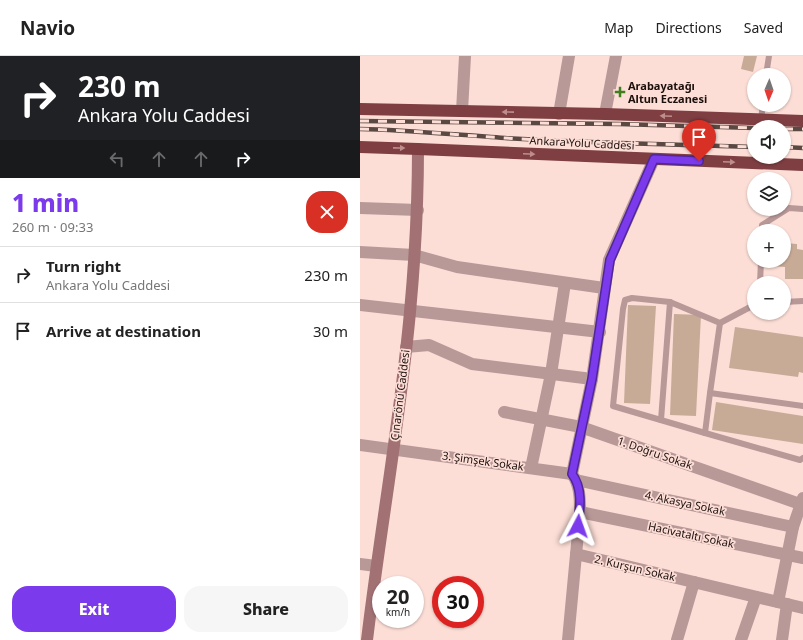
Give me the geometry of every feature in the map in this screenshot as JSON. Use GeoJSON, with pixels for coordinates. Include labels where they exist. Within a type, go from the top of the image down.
{"type":"FeatureCollection","features":[{"type":"Feature","properties":{"kind":"highway"},"geometry":{"type":"LineString","coordinates":[[360,109],[605,114],[803,121]]}},
{"type":"Feature","properties":{"kind":"highway","name":"Ankara Yolu Caddesi"},"geometry":{"type":"LineString","coordinates":[[360,147],[418,148],[803,165]]}},
{"type":"Feature","properties":{"kind":"main road","name":"Çınarönü Caddesi"},"geometry":{"type":"LineString","coordinates":[[367,640],[410,311],[418,210],[418,148]]}},
{"type":"Feature","properties":{"kind":"street"},"geometry":{"type":"LineString","coordinates":[[462,111],[465,56]]}},
{"type":"Feature","properties":{"kind":"street"},"geometry":{"type":"LineString","coordinates":[[560,114],[568,56]]}},
{"type":"Feature","properties":{"kind":"street"},"geometry":{"type":"LineString","coordinates":[[605,114],[616,56]]}},
{"type":"Feature","properties":{"kind":"street"},"geometry":{"type":"LineString","coordinates":[[568,640],[580,512],[580,497],[574,477],[581,427],[592,379],[600,332],[604,288],[610,260],[654,159]]}},
{"type":"Feature","properties":{"kind":"street"},"geometry":{"type":"LineString","coordinates":[[360,208],[418,210]]}},
{"type":"Feature","properties":{"kind":"street"},"geometry":{"type":"LineString","coordinates":[[360,252],[414,255],[457,267],[604,288]]}},
{"type":"Feature","properties":{"kind":"street"},"geometry":{"type":"LineString","coordinates":[[531,468],[551,374],[565,283]]}},
{"type":"Feature","properties":{"kind":"street"},"geometry":{"type":"LineString","coordinates":[[360,305],[600,332]]}},
{"type":"Feature","properties":{"kind":"street"},"geometry":{"type":"LineString","coordinates":[[406,347],[429,346],[472,364],[592,379]]}},
{"type":"Feature","properties":{"kind":"street","name":"1. Doğru Sokak"},"geometry":{"type":"LineString","coordinates":[[504,412],[581,427],[802,502]]}},
{"type":"Feature","properties":{"kind":"street","name":"3. Şimşek Sokak"},"geometry":{"type":"LineString","coordinates":[[360,445],[531,468],[574,477]]}},
{"type":"Feature","properties":{"kind":"street","name":"4. Akasya Sokak"},"geometry":{"type":"LineString","coordinates":[[574,477],[793,527]]}},
{"type":"Feature","properties":{"kind":"street"},"geometry":{"type":"LineString","coordinates":[[782,640],[782,603],[788,555],[793,527],[802,502]]}},
{"type":"Feature","properties":{"kind":"street","name":"Hacivataltı Sokak"},"geometry":{"type":"LineString","coordinates":[[580,512],[803,558]]}},
{"type":"Feature","properties":{"kind":"street","name":"2. Kurşun Sokak"},"geometry":{"type":"LineString","coordinates":[[576,554],[803,608]]}},
{"type":"Feature","properties":{"kind":"street"},"geometry":{"type":"LineString","coordinates":[[360,564],[376,566]]}},
{"type":"Feature","properties":{"kind":"street"},"geometry":{"type":"LineString","coordinates":[[677,640],[694,582]]}},
{"type":"Feature","properties":{"kind":"street"},"geometry":{"type":"LineString","coordinates":[[741,640],[756,597]]}},
{"type":"Feature","properties":{"kind":"lane"},"geometry":{"type":"LineString","coordinates":[[767,68],[768,56]]}},
{"type":"Feature","properties":{"kind":"lane"},"geometry":{"type":"LineString","coordinates":[[761,119],[762,112]]}},
{"type":"Feature","properties":{"kind":"lane"},"geometry":{"type":"LineString","coordinates":[[764,224],[789,208],[803,209]]}},
{"type":"Feature","properties":{"kind":"lane"},"geometry":{"type":"LineString","coordinates":[[720,323],[670,302],[632,298],[625,300],[613,406],[800,460],[803,458]]}},
{"type":"Feature","properties":{"kind":"lane"},"geometry":{"type":"LineString","coordinates":[[661,420],[670,302]]}},
{"type":"Feature","properties":{"kind":"lane"},"geometry":{"type":"LineString","coordinates":[[791,302],[803,302]]}},
{"type":"Feature","properties":{"kind":"lane"},"geometry":{"type":"LineString","coordinates":[[720,323],[747,309]]}},
{"type":"Feature","properties":{"kind":"lane"},"geometry":{"type":"LineString","coordinates":[[705,433],[720,323]]}},
{"type":"Feature","properties":{"kind":"lane"},"geometry":{"type":"LineString","coordinates":[[710,393],[803,406]]}},
{"type":"Feature","properties":{"kind":"building"},"geometry":{"type":"Polygon","coordinates":[[[744,56],[757,56],[754,68],[747,68],[747,70],[741,69],[744,56]]]}},
{"type":"Feature","properties":{"kind":"building"},"geometry":{"type":"Polygon","coordinates":[[[791,244],[797,244],[797,249],[803,250],[803,279],[791,279],[791,276],[785,276],[785,268],[791,268],[791,244]]]}},
{"type":"Feature","properties":{"kind":"building"},"geometry":{"type":"Polygon","coordinates":[[[628,305],[656,306],[650,404],[624,403],[628,305]]]}},
{"type":"Feature","properties":{"kind":"building"},"geometry":{"type":"Polygon","coordinates":[[[674,314],[701,315],[696,416],[670,415],[674,314]]]}},
{"type":"Feature","properties":{"kind":"building"},"geometry":{"type":"Polygon","coordinates":[[[735,327],[803,337],[803,373],[799,372],[798,377],[729,368],[735,327]]]}},
{"type":"Feature","properties":{"kind":"building"},"geometry":{"type":"Polygon","coordinates":[[[716,402],[803,416],[803,444],[712,430],[716,402]]]}},
{"type":"Feature","properties":{"kind":"railway"},"geometry":{"type":"LineString","coordinates":[[360,121],[619,124],[747,128]]}},
{"type":"Feature","properties":{"kind":"railway"},"geometry":{"type":"LineString","coordinates":[[360,129],[415,131],[536,140],[747,147]]}},
{"type":"Feature","properties":{"kind":"railway"},"geometry":{"type":"LineString","coordinates":[[791,129],[803,129]]}},
{"type":"Feature","properties":{"kind":"railway"},"geometry":{"type":"LineString","coordinates":[[791,147],[803,148]]}},
{"type":"Feature","properties":{"kind":"place","name":"Arabayatağı Altun Eczanesi"},"geometry":{"type":"Point","coordinates":[620,92]}},
{"type":"Feature","properties":{"kind":"route"},"geometry":{"type":"LineString","coordinates":[[578,526],[580,497],[576,480],[572,474],[592,379],[600,332],[604,288],[610,260],[654,159],[699,161]]}}]}
